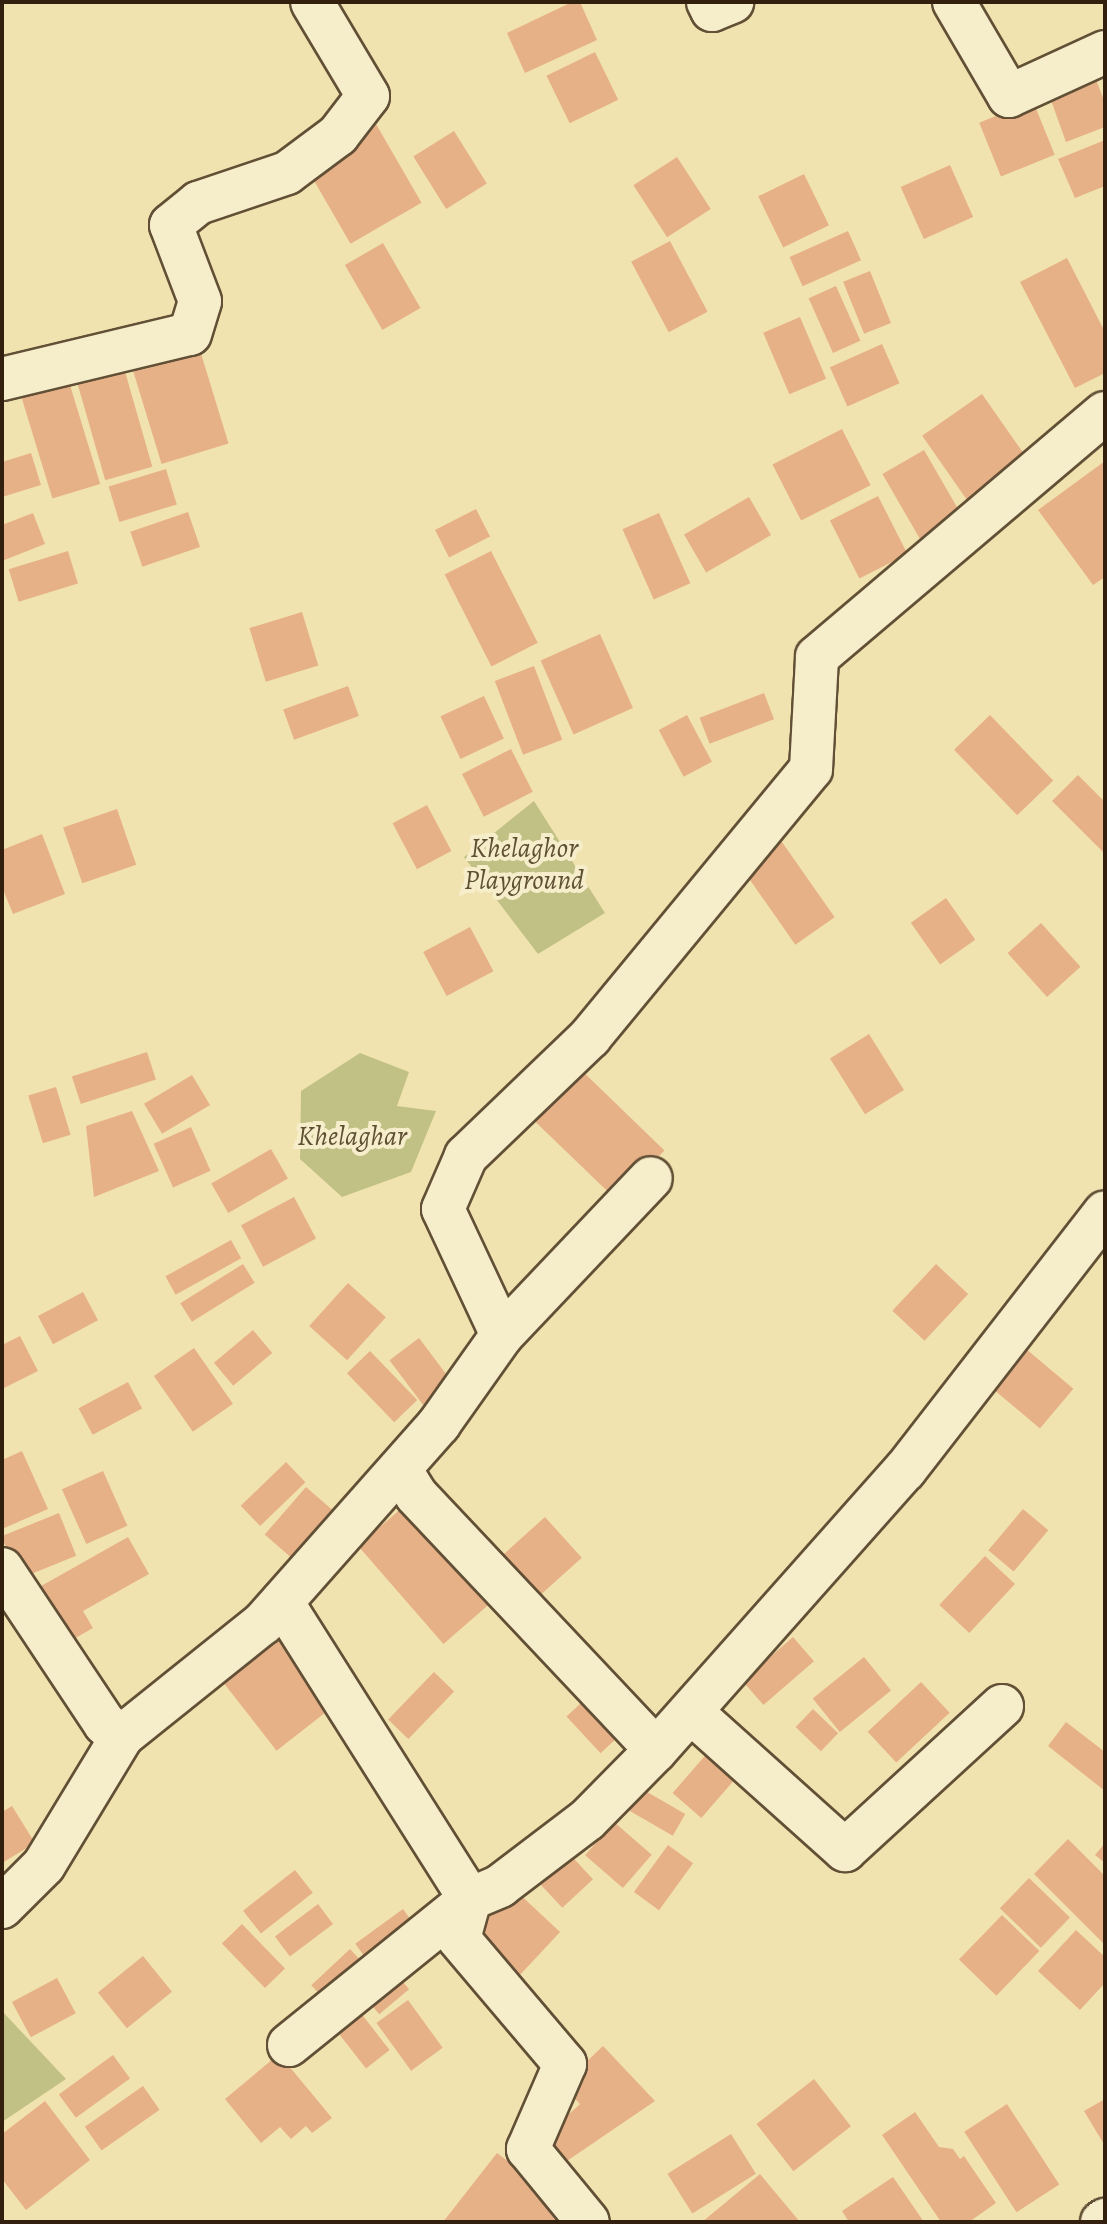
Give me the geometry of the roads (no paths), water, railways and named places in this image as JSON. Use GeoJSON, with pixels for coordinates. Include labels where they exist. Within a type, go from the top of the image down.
{"type":"FeatureCollection","features":[{"type":"Feature","properties":{"kind":"street"},"geometry":{"type":"LineString","coordinates":[[2,379],[190,334],[200,301],[171,225],[198,203],[287,173],[338,135],[368,96],[312,2]]}},
{"type":"Feature","properties":{"kind":"street"},"geometry":{"type":"LineString","coordinates":[[708,2],[712,10],[732,2]]}},
{"type":"Feature","properties":{"kind":"street"},"geometry":{"type":"LineString","coordinates":[[954,2],[1009,96],[1105,52]]}},
{"type":"Feature","properties":{"kind":"street"},"geometry":{"type":"LineString","coordinates":[[502,1335],[443,1209],[466,1156],[590,1037],[811,769],[817,657],[1105,413]]}},
{"type":"Feature","properties":{"kind":"street"},"geometry":{"type":"LineString","coordinates":[[2,1907],[44,1865],[122,1736],[263,1623],[439,1424],[502,1335],[651,1178]]}},
{"type":"Feature","properties":{"kind":"street"},"geometry":{"type":"LineString","coordinates":[[289,2045],[470,1899],[500,1886],[587,1820],[656,1750],[905,1470],[1105,1212]]}},
{"type":"Feature","properties":{"kind":"street"},"geometry":{"type":"LineString","coordinates":[[400,1469],[416,1495],[656,1750]]}},
{"type":"Feature","properties":{"kind":"street"},"geometry":{"type":"LineString","coordinates":[[2,1569],[105,1724],[122,1736]]}},
{"type":"Feature","properties":{"kind":"street"},"geometry":{"type":"LineString","coordinates":[[282,1602],[470,1899],[459,1939],[565,2064],[528,2149],[588,2222]]}},
{"type":"Feature","properties":{"kind":"street"},"geometry":{"type":"LineString","coordinates":[[691,1712],[845,1850],[1002,1706]]}},
{"type":"Feature","properties":{"kind":"park label","name":"Khelaghor Playground"},"geometry":{"type":"Point","coordinates":[524,864]}},
{"type":"Feature","properties":{"kind":"park label","name":"Khelaghar"},"geometry":{"type":"Point","coordinates":[352,1136]}}]}
